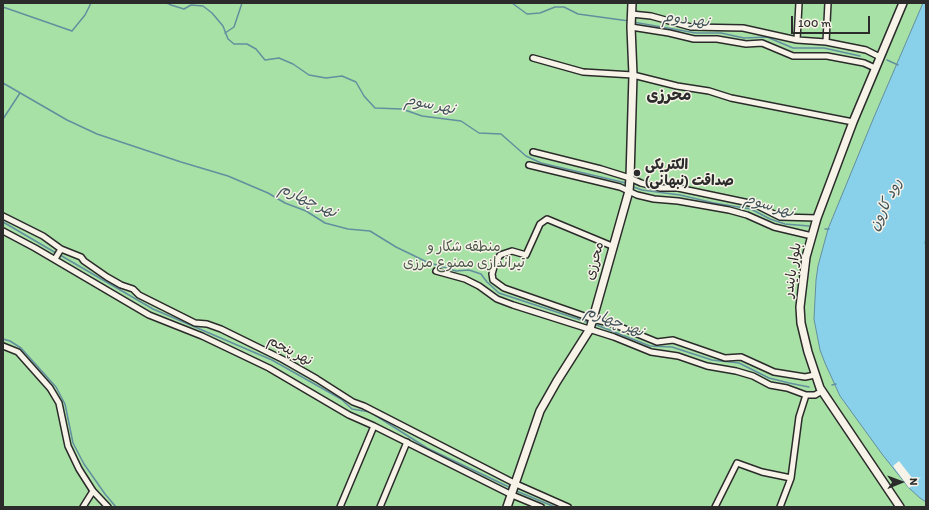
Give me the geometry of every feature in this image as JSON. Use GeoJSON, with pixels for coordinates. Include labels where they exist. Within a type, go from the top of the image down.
{"type":"FeatureCollection","features":[{"type":"Feature","properties":{"kind":"street","name":"محرزی"},"geometry":{"type":"LineString","coordinates":[[507,507],[540,411],[592,324],[612,246],[630,185],[633,75],[631,21],[632,3]]}},
{"type":"Feature","properties":{"kind":"street"},"geometry":{"type":"LineString","coordinates":[[797,40],[799,3]]}},
{"type":"Feature","properties":{"kind":"street"},"geometry":{"type":"LineString","coordinates":[[826,42],[828,3]]}},
{"type":"Feature","properties":{"kind":"street","name":"بلوار بایندر"},"geometry":{"type":"LineString","coordinates":[[900,507],[822,391],[808,352],[801,323],[800,307],[806,257],[817,218],[853,122],[903,3]]}},
{"type":"Feature","properties":{"kind":"street"},"geometry":{"type":"LineString","coordinates":[[631,21],[651,16],[691,27],[743,28],[797,40],[826,42],[866,50],[880,56]]}},
{"type":"Feature","properties":{"kind":"street"},"geometry":{"type":"LineString","coordinates":[[631,21],[694,39],[717,39],[746,44],[762,44],[793,56],[827,56],[864,63],[875,68]]}},
{"type":"Feature","properties":{"kind":"street"},"geometry":{"type":"LineString","coordinates":[[533,58],[583,72],[633,75],[677,86],[708,91],[731,98],[853,122]]}},
{"type":"Feature","properties":{"kind":"street"},"geometry":{"type":"LineString","coordinates":[[532,152],[601,169],[630,185],[637,195],[654,199],[678,201],[729,210],[747,215],[774,228],[812,236]]}},
{"type":"Feature","properties":{"kind":"street"},"geometry":{"type":"LineString","coordinates":[[528,164],[620,187],[641,183],[660,188],[678,188],[754,204],[780,217],[817,218]]}},
{"type":"Feature","properties":{"kind":"street","name":"نهر پنجم"},"geometry":{"type":"LineString","coordinates":[[3,216],[43,236],[58,254],[81,257],[84,261],[107,277],[121,285],[133,289],[139,295],[195,322],[221,329],[282,359],[318,379],[353,402],[364,406],[514,490],[541,507]]}},
{"type":"Feature","properties":{"kind":"street"},"geometry":{"type":"LineString","coordinates":[[612,246],[547,219],[540,224],[526,255],[512,251],[500,255],[492,274],[493,280],[504,288],[592,324],[614,337],[651,352],[678,356],[707,366],[736,371],[752,376],[770,385],[787,388],[806,395],[815,395],[822,391]]}},
{"type":"Feature","properties":{"kind":"street","name":"نهر پنجم"},"geometry":{"type":"LineString","coordinates":[[3,231],[58,254],[149,315],[202,336],[262,365],[349,415],[514,490],[568,507]]}},
{"type":"Feature","properties":{"kind":"street"},"geometry":{"type":"LineString","coordinates":[[436,271],[465,279],[497,299],[513,305],[592,324],[613,324],[657,342],[674,340],[725,358],[741,357],[774,372],[804,377],[815,375]]}},
{"type":"Feature","properties":{"kind":"street"},"geometry":{"type":"LineString","coordinates":[[3,346],[18,352],[50,388],[59,403],[68,446],[79,469],[93,492],[108,507]]}},
{"type":"Feature","properties":{"kind":"street"},"geometry":{"type":"LineString","coordinates":[[780,507],[791,478],[799,417],[806,395]]}},
{"type":"Feature","properties":{"kind":"street"},"geometry":{"type":"LineString","coordinates":[[340,507],[374,426]]}},
{"type":"Feature","properties":{"kind":"street"},"geometry":{"type":"LineString","coordinates":[[380,507],[406,442]]}},
{"type":"Feature","properties":{"kind":"street"},"geometry":{"type":"LineString","coordinates":[[715,507],[737,463],[762,472],[791,478]]}},
{"type":"Feature","properties":{"kind":"street"},"geometry":{"type":"LineString","coordinates":[[82,507],[93,492]]}},
{"type":"Feature","properties":{"kind":"green space","name":"منطقه شکار و تیراندازی ممنوع مرزی"},"geometry":{"type":"Polygon","coordinates":[[[3,3],[926,3],[926,507],[3,507],[3,3]]]}},
{"type":"Feature","properties":{"kind":"water","name":"رود کارون"},"geometry":{"type":"Polygon","coordinates":[[[923,3],[926,3],[926,502],[909,488],[882,454],[840,396],[820,350],[814,319],[818,266],[828,229],[923,3]]]}},
{"type":"Feature","properties":{"kind":"pier"},"geometry":{"type":"Polygon","coordinates":[[[899,461],[916,483],[909,488],[893,466],[899,461]]]}},
{"type":"Feature","properties":{"kind":"waterway"},"geometry":{"type":"LineString","coordinates":[[3,7],[72,31],[85,15],[91,3]]}},
{"type":"Feature","properties":{"kind":"waterway","name":"نهر سوم"},"geometry":{"type":"LineString","coordinates":[[167,3],[184,9],[191,5],[203,6],[212,13],[223,26],[228,39],[234,44],[247,44],[256,49],[265,60],[279,58],[293,64],[309,75],[326,78],[342,76],[356,82],[364,96],[375,108],[402,109],[422,116],[461,121],[479,133],[501,134],[526,156],[541,163],[626,183]]}},
{"type":"Feature","properties":{"kind":"waterway"},"geometry":{"type":"LineString","coordinates":[[225,33],[234,27],[242,3]]}},
{"type":"Feature","properties":{"kind":"waterway","name":"نهر دوم"},"geometry":{"type":"LineString","coordinates":[[512,3],[527,14],[540,13],[555,7],[564,7],[578,14],[629,21]]}},
{"type":"Feature","properties":{"kind":"waterway","name":"نهر دوم"},"geometry":{"type":"LineString","coordinates":[[633,22],[696,33],[721,33],[744,38],[767,37],[793,48],[824,48],[860,56]]}},
{"type":"Feature","properties":{"kind":"waterway"},"geometry":{"type":"LineString","coordinates":[[887,60],[898,65]]}},
{"type":"Feature","properties":{"kind":"waterway","name":"نهر چهارم"},"geometry":{"type":"LineString","coordinates":[[3,83],[67,120],[97,134],[228,176],[268,193],[285,203],[306,211],[325,223],[348,229],[370,231],[396,247],[427,262],[456,271],[469,270],[481,274],[499,293],[590,323]]}},
{"type":"Feature","properties":{"kind":"waterway"},"geometry":{"type":"LineString","coordinates":[[3,119],[20,93]]}},
{"type":"Feature","properties":{"kind":"waterway","name":"نهر سوم"},"geometry":{"type":"LineString","coordinates":[[631,186],[642,190],[680,195],[714,203],[751,209],[770,219],[785,224],[809,226]]}},
{"type":"Feature","properties":{"kind":"waterway"},"geometry":{"type":"LineString","coordinates":[[3,222],[56,253]]}},
{"type":"Feature","properties":{"kind":"waterway"},"geometry":{"type":"LineString","coordinates":[[60,255],[153,309],[272,360],[341,399],[352,409],[370,412],[427,448],[511,488]]}},
{"type":"Feature","properties":{"kind":"waterway","name":"نهر چهارم"},"geometry":{"type":"LineString","coordinates":[[594,324],[650,346],[672,347],[712,360],[739,363],[769,378],[809,387]]}},
{"type":"Feature","properties":{"kind":"waterway"},"geometry":{"type":"LineString","coordinates":[[3,339],[10,341],[21,348],[56,387],[65,404],[73,443],[84,464],[116,507]]}},
{"type":"Feature","properties":{"kind":"waterway"},"geometry":{"type":"LineString","coordinates":[[832,385],[836,384]]}},
{"type":"Feature","properties":{"kind":"waterway"},"geometry":{"type":"LineString","coordinates":[[514,490],[555,507]]}},
{"type":"Feature","properties":{"kind":"place","name":"الکتریکی صداقت (نبهانی)"},"geometry":{"type":"Point","coordinates":[637,173]}},
{"type":"Feature","properties":{"kind":"district","name":"محرزی"},"geometry":{"type":"Point","coordinates":[669,96]}}]}
